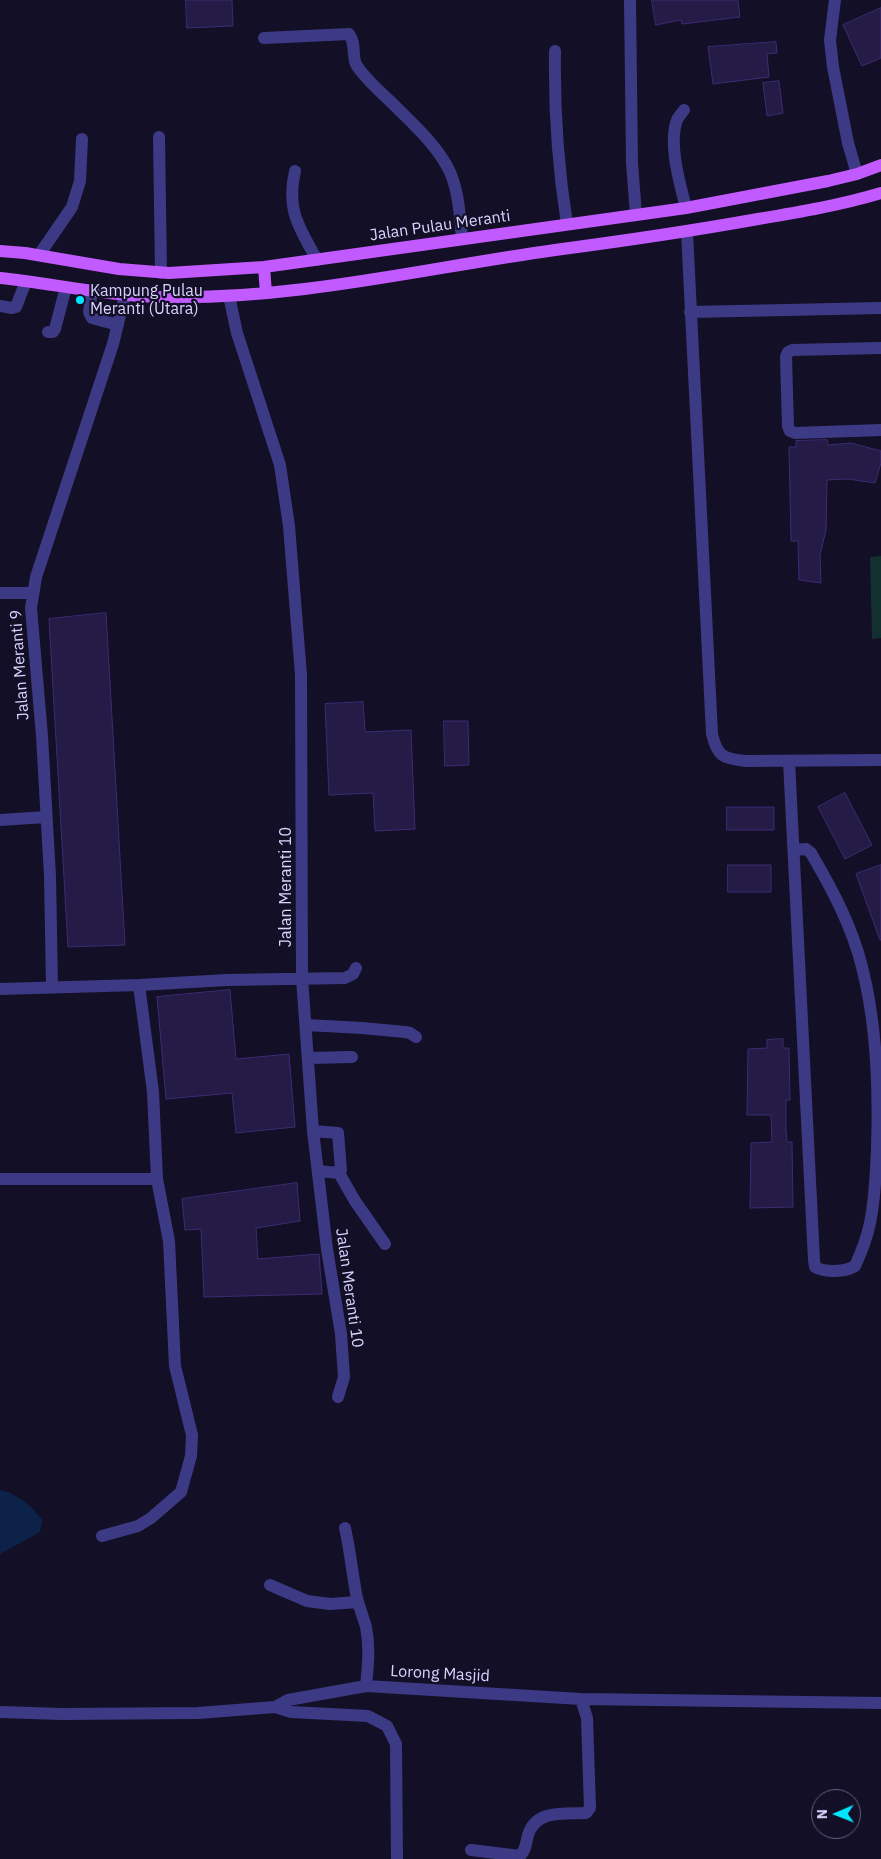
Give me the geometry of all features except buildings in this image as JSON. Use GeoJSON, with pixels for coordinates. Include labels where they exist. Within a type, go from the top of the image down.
{"type":"FeatureCollection","features":[{"type":"Feature","properties":{"kind":"main road","name":"Jalan Pulau Meranti"},"geometry":{"type":"LineString","coordinates":[[0,251],[119,269],[160,273],[264,267],[686,208],[857,174],[881,165]]}},
{"type":"Feature","properties":{"kind":"main road"},"geometry":{"type":"LineString","coordinates":[[0,278],[126,295],[165,297],[229,296],[266,293],[687,232],[843,204],[881,193]]}},
{"type":"Feature","properties":{"kind":"main road"},"geometry":{"type":"LineString","coordinates":[[264,267],[266,293]]}},
{"type":"Feature","properties":{"kind":"street"},"geometry":{"type":"LineString","coordinates":[[630,0],[632,163],[636,216]]}},
{"type":"Feature","properties":{"kind":"street"},"geometry":{"type":"LineString","coordinates":[[835,0],[830,40],[833,67],[848,144],[857,174]]}},
{"type":"Feature","properties":{"kind":"street"},"geometry":{"type":"LineString","coordinates":[[264,38],[349,34],[354,41],[355,64],[380,93],[424,136],[440,155],[450,172],[457,193],[462,239]]}},
{"type":"Feature","properties":{"kind":"street"},"geometry":{"type":"LineString","coordinates":[[556,51],[554,97],[559,170],[567,224]]}},
{"type":"Feature","properties":{"kind":"street"},"geometry":{"type":"LineString","coordinates":[[684,110],[677,119],[675,143],[676,166],[686,208]]}},
{"type":"Feature","properties":{"kind":"street"},"geometry":{"type":"LineString","coordinates":[[159,137],[160,273]]}},
{"type":"Feature","properties":{"kind":"street"},"geometry":{"type":"LineString","coordinates":[[39,256],[72,207],[80,181],[82,139]]}},
{"type":"Feature","properties":{"kind":"street"},"geometry":{"type":"LineString","coordinates":[[295,171],[291,188],[292,204],[296,220],[317,260]]}},
{"type":"Feature","properties":{"kind":"street"},"geometry":{"type":"LineString","coordinates":[[687,232],[712,734],[716,748],[722,756],[746,761],[881,760]]}},
{"type":"Feature","properties":{"kind":"street"},"geometry":{"type":"LineString","coordinates":[[0,306],[16,307],[26,281]]}},
{"type":"Feature","properties":{"kind":"street"},"geometry":{"type":"LineString","coordinates":[[48,332],[53,332],[55,328],[66,287]]}},
{"type":"Feature","properties":{"kind":"street"},"geometry":{"type":"LineString","coordinates":[[92,290],[89,312],[92,318],[118,325]]}},
{"type":"Feature","properties":{"kind":"street","name":"Jalan Meranti 9"},"geometry":{"type":"LineString","coordinates":[[52,987],[50,885],[42,736],[31,608],[32,593],[126,295]]}},
{"type":"Feature","properties":{"kind":"street","name":"Jalan Meranti 10"},"geometry":{"type":"LineString","coordinates":[[229,296],[237,333],[280,465],[289,526],[301,675],[302,978],[313,1131],[327,1249],[341,1334],[344,1377],[338,1397]]}},
{"type":"Feature","properties":{"kind":"street"},"geometry":{"type":"LineString","coordinates":[[690,312],[881,308]]}},
{"type":"Feature","properties":{"kind":"street"},"geometry":{"type":"LineString","coordinates":[[881,348],[792,350],[788,352],[786,357],[788,426],[790,431],[795,433],[881,430]]}},
{"type":"Feature","properties":{"kind":"street"},"geometry":{"type":"LineString","coordinates":[[0,593],[32,593]]}},
{"type":"Feature","properties":{"kind":"street"},"geometry":{"type":"LineString","coordinates":[[789,761],[814,1260],[815,1267],[821,1270],[848,1270],[855,1266],[870,1224],[875,1186],[876,1070],[870,1012],[862,966],[847,921],[811,853],[806,849],[794,850]]}},
{"type":"Feature","properties":{"kind":"street"},"geometry":{"type":"LineString","coordinates":[[0,820],[46,816]]}},
{"type":"Feature","properties":{"kind":"street"},"geometry":{"type":"LineString","coordinates":[[0,989],[345,978],[353,974],[356,968]]}},
{"type":"Feature","properties":{"kind":"street"},"geometry":{"type":"LineString","coordinates":[[102,1536],[138,1526],[151,1518],[181,1492],[191,1456],[192,1435],[175,1366],[169,1241],[157,1179],[153,1092],[139,985]]}},
{"type":"Feature","properties":{"kind":"street"},"geometry":{"type":"LineString","coordinates":[[306,1025],[396,1031],[410,1033],[416,1037]]}},
{"type":"Feature","properties":{"kind":"street"},"geometry":{"type":"LineString","coordinates":[[308,1058],[352,1058]]}},
{"type":"Feature","properties":{"kind":"street"},"geometry":{"type":"LineString","coordinates":[[313,1131],[338,1133],[341,1170],[339,1173],[355,1201],[385,1244]]}},
{"type":"Feature","properties":{"kind":"street"},"geometry":{"type":"LineString","coordinates":[[318,1171],[339,1173]]}},
{"type":"Feature","properties":{"kind":"street"},"geometry":{"type":"LineString","coordinates":[[0,1179],[157,1179]]}},
{"type":"Feature","properties":{"kind":"street"},"geometry":{"type":"LineString","coordinates":[[345,1528],[352,1559],[353,1578],[358,1602],[366,1627],[368,1646],[366,1686]]}},
{"type":"Feature","properties":{"kind":"street"},"geometry":{"type":"LineString","coordinates":[[270,1585],[307,1601],[330,1604],[358,1602]]}},
{"type":"Feature","properties":{"kind":"street","name":"Lorong Masjid"},"geometry":{"type":"LineString","coordinates":[[0,1712],[62,1714],[198,1713],[276,1707],[288,1700],[304,1696],[366,1686],[581,1699],[881,1703]]}},
{"type":"Feature","properties":{"kind":"street"},"geometry":{"type":"LineString","coordinates":[[471,1850],[520,1856],[524,1852],[531,1828],[538,1819],[554,1814],[586,1813],[590,1808],[587,1718],[581,1699]]}},
{"type":"Feature","properties":{"kind":"street"},"geometry":{"type":"LineString","coordinates":[[276,1707],[291,1712],[368,1716],[387,1726],[396,1744],[397,1859]]}},
{"type":"Feature","properties":{"kind":"green space"},"geometry":{"type":"Polygon","coordinates":[[[881,556],[881,638],[872,639],[870,557],[881,556]]]}},
{"type":"Feature","properties":{"kind":"water"},"geometry":{"type":"Polygon","coordinates":[[[0,1490],[24,1501],[42,1520],[40,1532],[0,1554],[0,1490]]]}},
{"type":"Feature","properties":{"kind":"place","name":"Kampung Pulau Meranti (Utara)"},"geometry":{"type":"Point","coordinates":[80,300]}}]}
